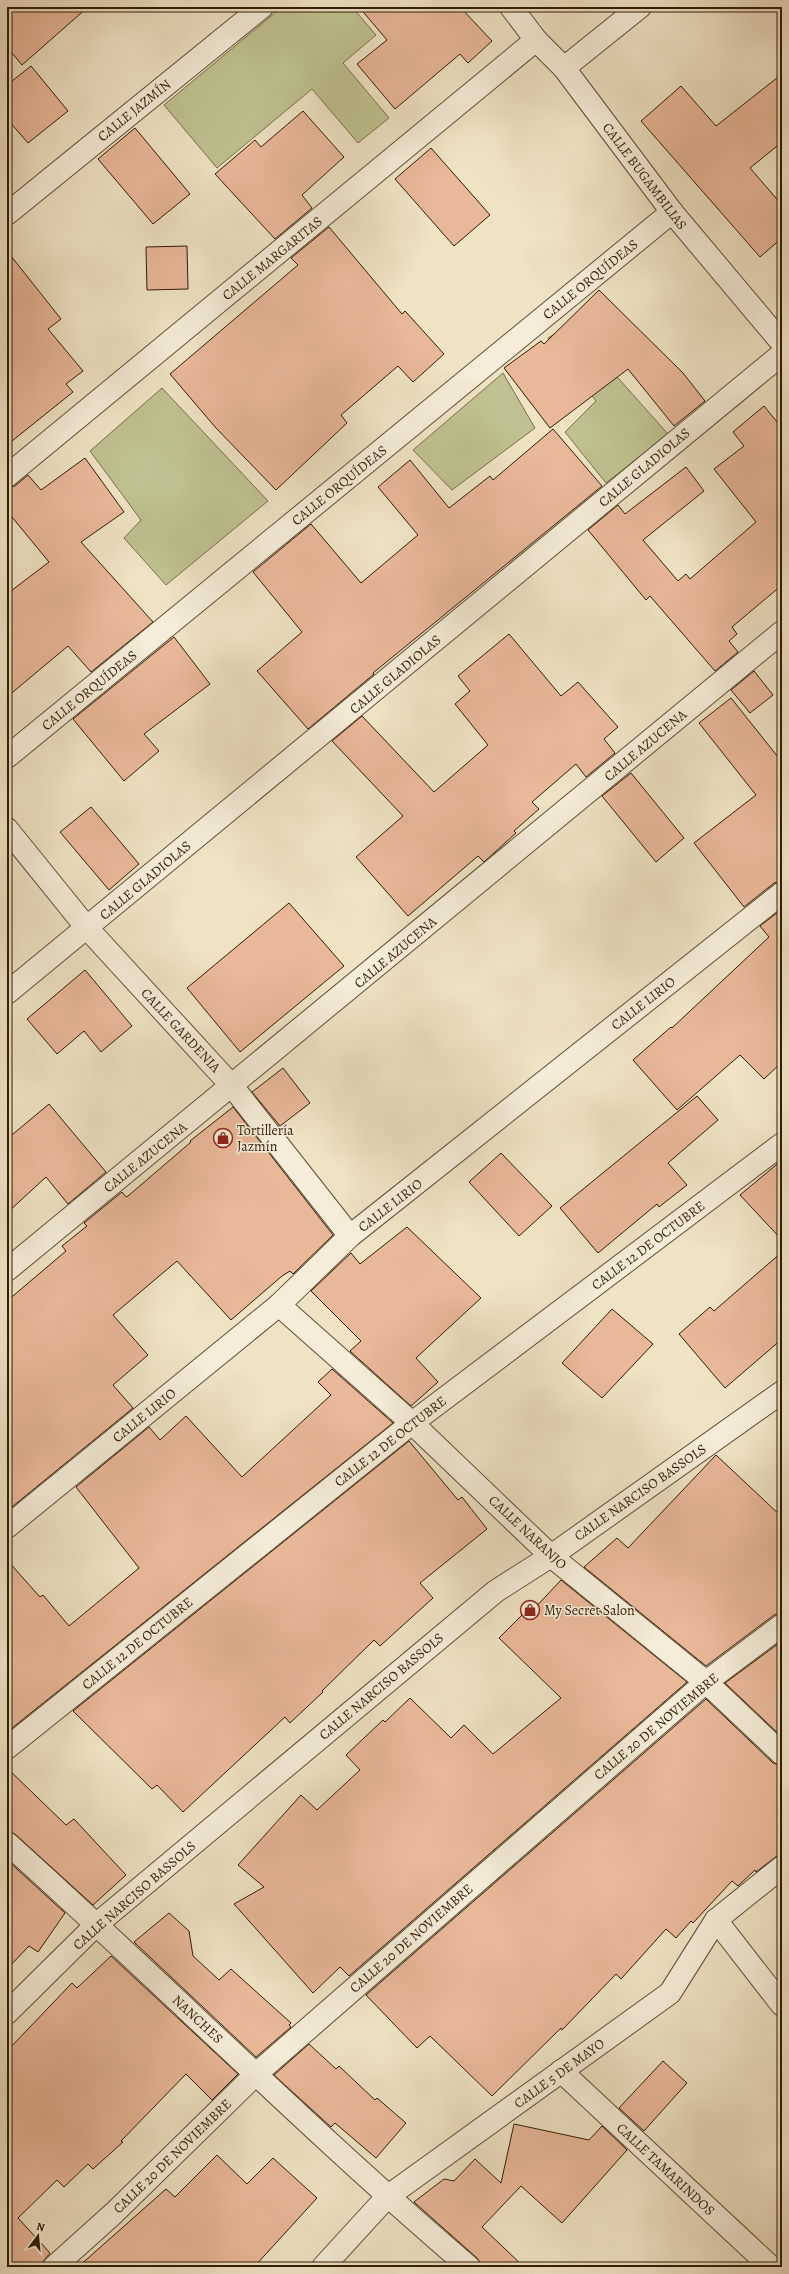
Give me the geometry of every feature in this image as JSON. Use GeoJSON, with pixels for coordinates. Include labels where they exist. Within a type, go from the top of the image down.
{"type":"FeatureCollection","features":[{"type":"Feature","properties":{"kind":"street","name":"CALLE JAZMÍN"},"geometry":{"type":"LineString","coordinates":[[7,214],[262,7]]}},
{"type":"Feature","properties":{"kind":"street","name":"CALLE BUGAMBILIAS"},"geometry":{"type":"LineString","coordinates":[[511,7],[536,40],[564,68],[672,212],[782,343]]}},
{"type":"Feature","properties":{"kind":"street"},"geometry":{"type":"LineString","coordinates":[[564,68],[640,7]]}},
{"type":"Feature","properties":{"kind":"street","name":"CALLE MARGARITAS"},"geometry":{"type":"LineString","coordinates":[[7,476],[536,40]]}},
{"type":"Feature","properties":{"kind":"street","name":"CALLE ORQUÍDEAS"},"geometry":{"type":"LineString","coordinates":[[7,757],[672,212]]}},
{"type":"Feature","properties":{"kind":"street","name":"CALLE GLADIOLAS"},"geometry":{"type":"LineString","coordinates":[[7,993],[782,354]]}},
{"type":"Feature","properties":{"kind":"street","name":"CALLE AZUCENA"},"geometry":{"type":"LineString","coordinates":[[7,1270],[782,632]]}},
{"type":"Feature","properties":{"kind":"street","name":"CALLE GARDENIA"},"geometry":{"type":"LineString","coordinates":[[7,829],[87,928],[232,1086],[350,1236]]}},
{"type":"Feature","properties":{"kind":"street","name":"CALLE LIRIO"},"geometry":{"type":"LineString","coordinates":[[7,1527],[278,1304],[350,1236],[782,893]]}},
{"type":"Feature","properties":{"kind":"street","name":"CALLE 12 DE OCTUBRE"},"geometry":{"type":"LineString","coordinates":[[7,1748],[412,1422],[782,1144]]}},
{"type":"Feature","properties":{"kind":"street","name":"CALLE NARANJO"},"geometry":{"type":"LineString","coordinates":[[278,1304],[412,1422],[551,1556],[706,1682],[782,1754]]}},
{"type":"Feature","properties":{"kind":"street","name":"CALLE NARCISO BASSOLS"},"geometry":{"type":"LineString","coordinates":[[7,2013],[97,1924],[496,1591],[551,1556],[782,1392]]}},
{"type":"Feature","properties":{"kind":"street","name":"CALLE 20 DE NOVIEMBRE"},"geometry":{"type":"LineString","coordinates":[[54,2267],[114,2213],[256,2074],[706,1682],[782,1626]]}},
{"type":"Feature","properties":{"kind":"street","name":"NANCHES"},"geometry":{"type":"LineString","coordinates":[[7,1843],[97,1924],[387,2197],[469,2267]]}},
{"type":"Feature","properties":{"kind":"street","name":"CALLE 5 DE MAYO"},"geometry":{"type":"LineString","coordinates":[[323,2267],[387,2197],[670,1993],[716,1920],[782,1867]]}},
{"type":"Feature","properties":{"kind":"street"},"geometry":{"type":"LineString","coordinates":[[716,1920],[782,2005]]}},
{"type":"Feature","properties":{"kind":"street","name":"CALLE TAMARINDOS"},"geometry":{"type":"LineString","coordinates":[[561,2072],[771,2267]]}},
{"type":"Feature","properties":{"kind":"green space"},"geometry":{"type":"Polygon","coordinates":[[[282,7],[352,7],[376,35],[343,63],[389,118],[358,143],[312,89],[217,168],[164,105],[282,7]]]}},
{"type":"Feature","properties":{"kind":"green space"},"geometry":{"type":"Polygon","coordinates":[[[570,324],[668,434],[606,483],[565,432],[596,401],[548,338],[570,324]]]}},
{"type":"Feature","properties":{"kind":"green space"},"geometry":{"type":"Polygon","coordinates":[[[503,373],[535,428],[452,490],[413,450],[503,373]]]}},
{"type":"Feature","properties":{"kind":"green space"},"geometry":{"type":"Polygon","coordinates":[[[162,388],[268,501],[166,585],[124,538],[141,520],[90,451],[162,388]]]}},
{"type":"Feature","properties":{"kind":"building"},"geometry":{"type":"Polygon","coordinates":[[[7,7],[88,7],[22,65],[7,47],[7,7]]]}},
{"type":"Feature","properties":{"kind":"building"},"geometry":{"type":"Polygon","coordinates":[[[359,7],[460,7],[492,41],[468,63],[460,54],[395,109],[357,64],[387,40],[359,7]]]}},
{"type":"Feature","properties":{"kind":"building"},"geometry":{"type":"Polygon","coordinates":[[[31,66],[68,111],[28,143],[7,119],[7,85],[31,66]]]}},
{"type":"Feature","properties":{"kind":"building"},"geometry":{"type":"Polygon","coordinates":[[[782,74],[782,142],[750,168],[782,205],[782,238],[760,257],[641,121],[681,86],[716,126],[782,74]]]}},
{"type":"Feature","properties":{"kind":"building"},"geometry":{"type":"Polygon","coordinates":[[[303,111],[344,157],[302,195],[312,208],[275,239],[215,174],[255,140],[261,147],[303,111]]]}},
{"type":"Feature","properties":{"kind":"building"},"geometry":{"type":"Polygon","coordinates":[[[135,128],[190,194],[153,224],[98,159],[135,128]]]}},
{"type":"Feature","properties":{"kind":"building"},"geometry":{"type":"Polygon","coordinates":[[[431,148],[490,215],[454,246],[395,179],[431,148]]]}},
{"type":"Feature","properties":{"kind":"building"},"geometry":{"type":"Polygon","coordinates":[[[329,227],[402,314],[405,311],[444,354],[413,382],[398,366],[341,415],[347,423],[276,490],[216,428],[170,374],[298,265],[291,258],[329,227]]]}},
{"type":"Feature","properties":{"kind":"building"},"geometry":{"type":"Polygon","coordinates":[[[187,246],[188,289],[147,290],[146,247],[187,246]]]}},
{"type":"Feature","properties":{"kind":"building"},"geometry":{"type":"Polygon","coordinates":[[[7,251],[61,319],[48,329],[83,371],[66,384],[73,392],[7,445],[7,251]]]}},
{"type":"Feature","properties":{"kind":"building"},"geometry":{"type":"Polygon","coordinates":[[[599,290],[683,373],[705,401],[674,426],[628,369],[550,428],[504,368],[541,341],[544,344],[599,290]]]}},
{"type":"Feature","properties":{"kind":"building"},"geometry":{"type":"Polygon","coordinates":[[[764,406],[782,428],[782,585],[732,627],[737,634],[729,641],[738,652],[715,671],[650,596],[646,600],[588,530],[618,505],[625,514],[686,467],[704,491],[643,540],[678,581],[686,574],[690,579],[756,522],[714,469],[744,446],[733,432],[764,406]]]}},
{"type":"Feature","properties":{"kind":"building"},"geometry":{"type":"Polygon","coordinates":[[[553,429],[602,486],[373,673],[374,674],[308,729],[257,671],[302,632],[253,572],[311,524],[361,583],[418,535],[378,487],[410,460],[449,508],[490,476],[493,480],[553,429]]]}},
{"type":"Feature","properties":{"kind":"building"},"geometry":{"type":"Polygon","coordinates":[[[85,458],[124,512],[81,542],[153,622],[91,672],[68,646],[7,697],[7,594],[49,562],[7,511],[7,488],[15,486],[28,475],[41,490],[85,458]]]}},
{"type":"Feature","properties":{"kind":"building"},"geometry":{"type":"Polygon","coordinates":[[[509,634],[561,696],[578,682],[618,727],[604,739],[615,753],[586,777],[576,764],[532,802],[539,809],[514,831],[516,833],[484,862],[478,856],[408,916],[356,857],[403,816],[332,741],[362,716],[434,792],[488,745],[455,704],[470,691],[458,676],[509,634]]]}},
{"type":"Feature","properties":{"kind":"building"},"geometry":{"type":"Polygon","coordinates":[[[174,637],[210,684],[144,734],[159,751],[124,781],[73,719],[174,637]]]}},
{"type":"Feature","properties":{"kind":"building"},"geometry":{"type":"Polygon","coordinates":[[[754,671],[773,695],[750,713],[731,690],[754,671]]]}},
{"type":"Feature","properties":{"kind":"building"},"geometry":{"type":"Polygon","coordinates":[[[731,698],[782,762],[782,881],[774,883],[744,907],[694,843],[756,795],[699,723],[731,698]]]}},
{"type":"Feature","properties":{"kind":"building"},"geometry":{"type":"Polygon","coordinates":[[[631,773],[684,838],[656,862],[602,796],[631,773]]]}},
{"type":"Feature","properties":{"kind":"building"},"geometry":{"type":"Polygon","coordinates":[[[91,807],[139,864],[109,890],[60,832],[91,807]]]}},
{"type":"Feature","properties":{"kind":"building"},"geometry":{"type":"Polygon","coordinates":[[[289,903],[344,966],[240,1052],[187,988],[289,903]]]}},
{"type":"Feature","properties":{"kind":"building"},"geometry":{"type":"Polygon","coordinates":[[[782,909],[782,1062],[764,1079],[740,1055],[677,1110],[633,1060],[671,1027],[672,1028],[769,937],[760,926],[782,909]]]}},
{"type":"Feature","properties":{"kind":"building"},"geometry":{"type":"Polygon","coordinates":[[[85,970],[132,1026],[101,1052],[84,1031],[57,1054],[27,1019],[85,970]]]}},
{"type":"Feature","properties":{"kind":"building"},"geometry":{"type":"Polygon","coordinates":[[[283,1068],[310,1103],[280,1126],[252,1092],[283,1068]]]}},
{"type":"Feature","properties":{"kind":"building"},"geometry":{"type":"Polygon","coordinates":[[[697,1096],[718,1120],[668,1163],[687,1185],[659,1207],[657,1204],[598,1253],[560,1208],[697,1096]]]}},
{"type":"Feature","properties":{"kind":"building"},"geometry":{"type":"Polygon","coordinates":[[[49,1104],[106,1172],[68,1204],[46,1177],[7,1213],[7,1139],[49,1104]]]}},
{"type":"Feature","properties":{"kind":"building"},"geometry":{"type":"Polygon","coordinates":[[[233,1107],[333,1235],[293,1274],[290,1271],[282,1276],[231,1320],[177,1261],[113,1315],[148,1355],[113,1385],[133,1408],[7,1511],[7,1301],[66,1251],[62,1246],[87,1226],[84,1223],[122,1192],[126,1197],[128,1196],[191,1142],[190,1141],[233,1107]]]}},
{"type":"Feature","properties":{"kind":"building"},"geometry":{"type":"Polygon","coordinates":[[[501,1153],[552,1206],[519,1236],[469,1182],[501,1153]]]}},
{"type":"Feature","properties":{"kind":"building"},"geometry":{"type":"Polygon","coordinates":[[[782,1160],[782,1240],[740,1195],[782,1160]]]}},
{"type":"Feature","properties":{"kind":"building"},"geometry":{"type":"Polygon","coordinates":[[[407,1227],[481,1298],[416,1358],[438,1382],[411,1406],[350,1351],[361,1341],[311,1291],[351,1253],[360,1264],[407,1227]]]}},
{"type":"Feature","properties":{"kind":"building"},"geometry":{"type":"Polygon","coordinates":[[[782,1252],[782,1339],[725,1388],[679,1334],[710,1307],[714,1311],[782,1252]]]}},
{"type":"Feature","properties":{"kind":"building"},"geometry":{"type":"Polygon","coordinates":[[[612,1309],[653,1344],[602,1398],[562,1363],[612,1309]]]}},
{"type":"Feature","properties":{"kind":"building"},"geometry":{"type":"Polygon","coordinates":[[[332,1369],[393,1423],[7,1732],[7,1560],[40,1597],[43,1595],[69,1626],[139,1568],[76,1487],[149,1427],[160,1440],[186,1416],[242,1477],[331,1395],[318,1382],[332,1369]]]}},
{"type":"Feature","properties":{"kind":"building"},"geometry":{"type":"Polygon","coordinates":[[[409,1441],[458,1500],[462,1497],[487,1529],[420,1583],[433,1598],[380,1646],[374,1640],[290,1723],[285,1717],[183,1812],[157,1785],[152,1789],[73,1711],[409,1441]]]}},
{"type":"Feature","properties":{"kind":"building"},"geometry":{"type":"Polygon","coordinates":[[[716,1455],[782,1517],[782,1613],[774,1615],[706,1666],[584,1567],[617,1538],[628,1548],[716,1455]]]}},
{"type":"Feature","properties":{"kind":"building"},"geometry":{"type":"Polygon","coordinates":[[[561,1580],[687,1682],[349,1976],[340,1967],[313,1993],[234,1904],[264,1887],[238,1865],[301,1795],[317,1810],[360,1770],[346,1755],[383,1720],[385,1722],[410,1698],[451,1738],[464,1725],[493,1754],[561,1698],[499,1638],[528,1609],[531,1612],[561,1580]]]}},
{"type":"Feature","properties":{"kind":"building"},"geometry":{"type":"Polygon","coordinates":[[[782,1641],[782,1737],[725,1683],[782,1641]]]}},
{"type":"Feature","properties":{"kind":"building"},"geometry":{"type":"Polygon","coordinates":[[[706,1699],[773,1763],[782,1766],[782,1852],[756,1872],[755,1870],[738,1886],[732,1881],[693,1923],[691,1921],[676,1938],[666,1929],[621,1979],[616,1974],[562,2030],[561,2028],[492,2096],[430,2036],[417,2048],[366,1995],[706,1699]]]}},
{"type":"Feature","properties":{"kind":"building"},"geometry":{"type":"Polygon","coordinates":[[[7,1768],[66,1825],[74,1819],[126,1875],[93,1905],[15,1834],[7,1831],[7,1768]]]}},
{"type":"Feature","properties":{"kind":"building"},"geometry":{"type":"Polygon","coordinates":[[[7,1860],[65,1913],[38,1952],[29,1946],[7,1969],[7,1860]]]}},
{"type":"Feature","properties":{"kind":"building"},"geometry":{"type":"Polygon","coordinates":[[[169,1913],[189,1931],[193,1956],[219,1980],[231,1969],[291,2023],[289,2025],[291,2027],[256,2057],[134,1942],[169,1913]]]}},
{"type":"Feature","properties":{"kind":"building"},"geometry":{"type":"Polygon","coordinates":[[[111,1956],[238,2074],[212,2100],[186,2074],[121,2141],[123,2142],[93,2169],[88,2164],[64,2187],[57,2180],[18,2218],[50,2253],[42,2263],[42,2267],[7,2267],[7,2051],[72,1983],[77,1988],[111,1956]]]}},
{"type":"Feature","properties":{"kind":"building"},"geometry":{"type":"Polygon","coordinates":[[[309,2044],[336,2069],[339,2066],[375,2100],[377,2098],[406,2123],[376,2158],[335,2123],[331,2127],[274,2075],[309,2044]]]}},
{"type":"Feature","properties":{"kind":"building"},"geometry":{"type":"Polygon","coordinates":[[[663,2061],[687,2083],[644,2131],[619,2108],[663,2061]]]}},
{"type":"Feature","properties":{"kind":"building"},"geometry":{"type":"Polygon","coordinates":[[[514,2124],[589,2140],[602,2126],[627,2150],[562,2223],[521,2186],[482,2227],[524,2267],[483,2267],[477,2258],[414,2202],[444,2179],[454,2181],[475,2159],[501,2183],[514,2124]]]}},
{"type":"Feature","properties":{"kind":"building"},"geometry":{"type":"Polygon","coordinates":[[[217,2155],[247,2184],[273,2158],[317,2198],[254,2267],[78,2267],[166,2189],[175,2197],[217,2155]]]}},
{"type":"Feature","properties":{"kind":"place","name":"Tortillería Jazmín"},"geometry":{"type":"Point","coordinates":[223,1138]}},
{"type":"Feature","properties":{"kind":"place","name":"My Secret Salon"},"geometry":{"type":"Point","coordinates":[530,1610]}}]}
